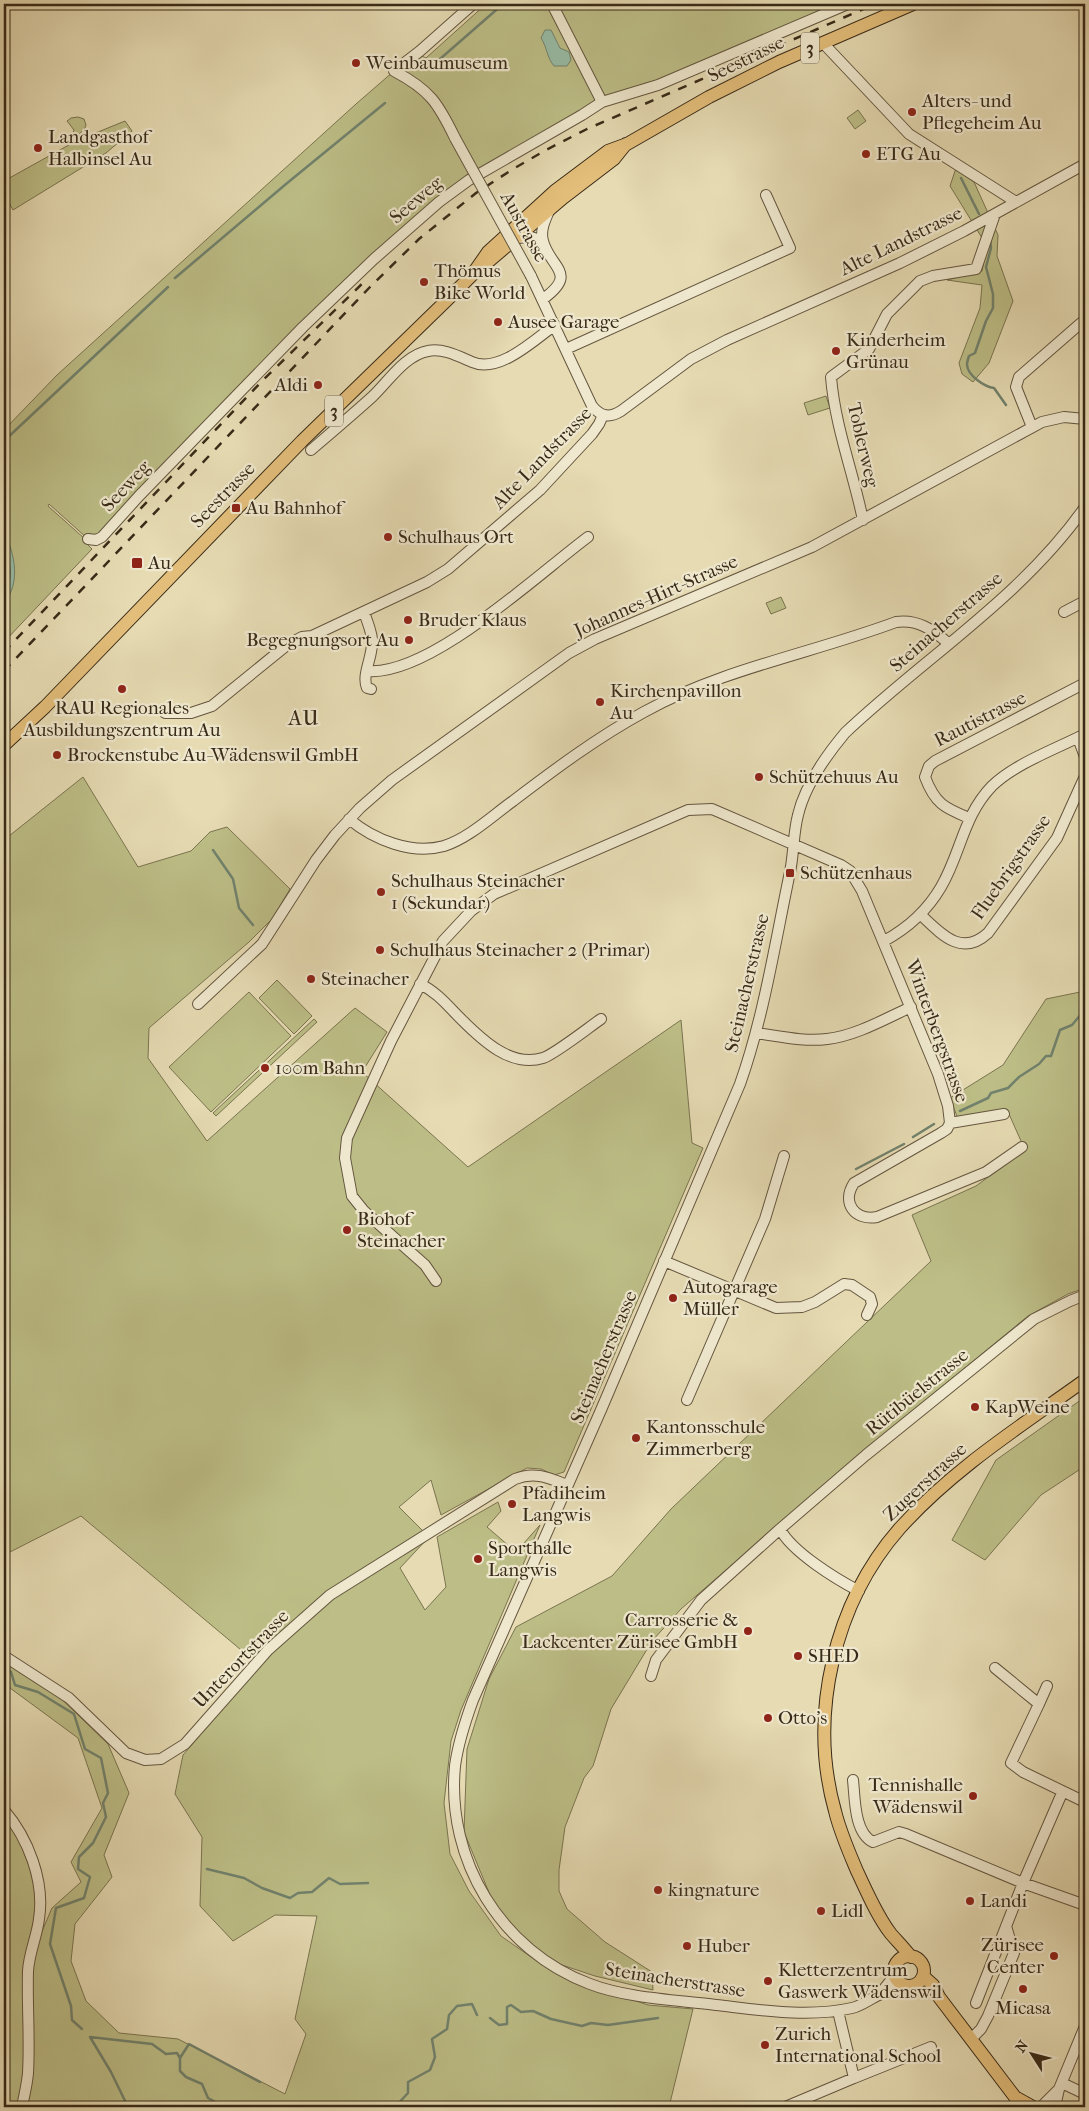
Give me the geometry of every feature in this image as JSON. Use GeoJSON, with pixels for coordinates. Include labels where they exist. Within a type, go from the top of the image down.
{"type":"FeatureCollection","features":[{"type":"Feature","properties":{"kind":"main road","name":"Seestrasse"},"geometry":{"type":"LineString","coordinates":[[472,275],[488,252],[548,197],[608,151],[627,144],[709,97],[823,43],[913,4]]}},
{"type":"Feature","properties":{"kind":"main road","name":"Seestrasse"},"geometry":{"type":"LineString","coordinates":[[4,745],[46,707],[302,441],[472,275],[549,210],[614,159],[627,144]]}},
{"type":"Feature","properties":{"kind":"main road","name":"Zugerstrasse"},"geometry":{"type":"LineString","coordinates":[[906,1958],[866,1891],[849,1852],[835,1811],[828,1776],[825,1734],[828,1688],[836,1649],[859,1591],[873,1566],[900,1529],[939,1490],[1001,1440],[1085,1380]]}},
{"type":"Feature","properties":{"kind":"main road"},"geometry":{"type":"LineString","coordinates":[[906,1958],[921,1962],[924,1970],[920,1980],[910,1986],[899,1980],[896,1965],[906,1958]]}},
{"type":"Feature","properties":{"kind":"main road"},"geometry":{"type":"LineString","coordinates":[[920,1980],[939,1997],[1018,2102],[1042,2107]]}},
{"type":"Feature","properties":{"kind":"street","name":"Austrasse"},"geometry":{"type":"LineString","coordinates":[[473,4],[420,51],[394,71],[412,80],[435,101],[543,299],[592,406],[603,415]]}},
{"type":"Feature","properties":{"kind":"street"},"geometry":{"type":"LineString","coordinates":[[552,4],[602,102]]}},
{"type":"Feature","properties":{"kind":"street","name":"Seeweg"},"geometry":{"type":"LineString","coordinates":[[88,539],[96,540],[102,537],[138,496],[303,327],[374,259],[439,202],[480,173],[602,102],[658,85],[848,4]]}},
{"type":"Feature","properties":{"kind":"street"},"geometry":{"type":"LineString","coordinates":[[823,43],[909,134],[1016,202]]}},
{"type":"Feature","properties":{"kind":"street","name":"Alte Landstrasse"},"geometry":{"type":"LineString","coordinates":[[165,713],[191,713],[212,706],[287,645],[302,637],[312,636],[427,582],[469,554],[540,490],[592,434],[603,415],[610,416],[621,411],[691,359],[727,340],[893,266],[1085,164]]}},
{"type":"Feature","properties":{"kind":"street"},"geometry":{"type":"LineString","coordinates":[[566,348],[790,248],[766,195]]}},
{"type":"Feature","properties":{"kind":"street"},"geometry":{"type":"LineString","coordinates":[[543,299],[558,287],[561,279],[558,268],[543,241],[543,227],[549,210]]}},
{"type":"Feature","properties":{"kind":"street","name":"Toblerweg"},"geometry":{"type":"LineString","coordinates":[[863,520],[833,394],[832,377],[869,349],[887,314],[920,281],[933,276],[976,269],[994,214]]}},
{"type":"Feature","properties":{"kind":"street"},"geometry":{"type":"LineString","coordinates":[[516,238],[531,238],[543,241]]}},
{"type":"Feature","properties":{"kind":"street"},"geometry":{"type":"LineString","coordinates":[[1032,427],[1016,387],[1019,377],[1081,323]]}},
{"type":"Feature","properties":{"kind":"street"},"geometry":{"type":"LineString","coordinates":[[311,450],[374,395],[414,356],[428,351],[444,352],[474,363],[489,365],[501,363],[555,325]]}},
{"type":"Feature","properties":{"kind":"street","name":"Johannes-Hirt-Strasse"},"geometry":{"type":"LineString","coordinates":[[198,1004],[262,944],[316,860],[350,819],[392,780],[569,654],[595,639],[766,564],[805,550],[1032,427],[1064,417],[1085,419]]}},
{"type":"Feature","properties":{"kind":"street","name":"Steinacherstrasse"},"geometry":{"type":"LineString","coordinates":[[899,1980],[879,1995],[854,2008],[838,2011],[799,2012],[752,2009],[644,1996],[592,1985],[571,1976],[553,1966],[522,1943],[495,1913],[478,1886],[459,1837],[454,1804],[455,1765],[460,1736],[472,1700],[728,1114],[756,1033],[792,865],[795,828],[802,802],[828,755],[855,724],[1024,578],[1064,535],[1085,508]]}},
{"type":"Feature","properties":{"kind":"street"},"geometry":{"type":"LineString","coordinates":[[368,671],[374,672],[408,665],[435,650],[511,598],[588,537]]}},
{"type":"Feature","properties":{"kind":"street"},"geometry":{"type":"LineString","coordinates":[[1064,612],[1085,601]]}},
{"type":"Feature","properties":{"kind":"street"},"geometry":{"type":"LineString","coordinates":[[364,612],[372,640],[368,671],[364,682],[367,688],[371,689]]}},
{"type":"Feature","properties":{"kind":"street"},"geometry":{"type":"LineString","coordinates":[[350,819],[366,831],[404,847],[424,849],[446,845],[472,831],[612,730],[645,711],[697,687],[907,620],[918,623],[948,643]]}},
{"type":"Feature","properties":{"kind":"street","name":"Rautistrasse"},"geometry":{"type":"LineString","coordinates":[[970,818],[945,808],[936,800],[925,777],[929,766],[991,731],[1085,683]]}},
{"type":"Feature","properties":{"kind":"street"},"geometry":{"type":"LineString","coordinates":[[884,941],[903,931],[921,915],[942,887],[970,818],[984,796],[1004,776],[1082,736],[1085,757]]}},
{"type":"Feature","properties":{"kind":"street","name":"Fluebrigstrasse"},"geometry":{"type":"LineString","coordinates":[[921,915],[955,942],[964,944],[978,942],[988,933],[1057,838],[1085,776]]}},
{"type":"Feature","properties":{"kind":"street","name":"Winterbergstrasse"},"geometry":{"type":"LineString","coordinates":[[436,1281],[425,1265],[364,1211],[352,1196],[344,1158],[347,1138],[354,1119],[443,941],[451,930],[471,911],[494,894],[688,810],[712,809],[824,856],[850,871],[862,891],[884,941],[939,1076],[948,1106],[950,1123],[947,1129],[854,1183],[849,1195],[850,1204],[856,1213],[864,1218],[877,1217],[986,1172],[1022,1147]]}},
{"type":"Feature","properties":{"kind":"street"},"geometry":{"type":"LineString","coordinates":[[420,984],[436,993],[464,1022],[500,1051],[526,1061],[545,1058],[601,1019]]}},
{"type":"Feature","properties":{"kind":"street"},"geometry":{"type":"LineString","coordinates":[[756,1033],[806,1039],[828,1039],[843,1035],[911,1007]]}},
{"type":"Feature","properties":{"kind":"street"},"geometry":{"type":"LineString","coordinates":[[950,1123],[1004,1114]]}},
{"type":"Feature","properties":{"kind":"street"},"geometry":{"type":"LineString","coordinates":[[687,1400],[765,1219],[784,1156]]}},
{"type":"Feature","properties":{"kind":"street"},"geometry":{"type":"LineString","coordinates":[[664,1261],[776,1308],[802,1307],[815,1302],[841,1285],[848,1284],[870,1297],[872,1304],[867,1315]]}},
{"type":"Feature","properties":{"kind":"street","name":"Rütibüelstrasse"},"geometry":{"type":"LineString","coordinates":[[651,1676],[656,1660],[701,1600],[780,1529],[866,1455],[1034,1318],[1085,1296]]}},
{"type":"Feature","properties":{"kind":"street","name":"Unterortstrasse"},"geometry":{"type":"LineString","coordinates":[[4,1656],[69,1698],[114,1743],[126,1752],[145,1760],[161,1759],[185,1744],[268,1650],[330,1595],[515,1479],[526,1475],[538,1475],[567,1485]]}},
{"type":"Feature","properties":{"kind":"street"},"geometry":{"type":"LineString","coordinates":[[780,1529],[791,1544],[840,1581],[859,1591]]}},
{"type":"Feature","properties":{"kind":"street"},"geometry":{"type":"LineString","coordinates":[[996,1668],[1039,1704]]}},
{"type":"Feature","properties":{"kind":"street"},"geometry":{"type":"LineString","coordinates":[[1048,1686],[1011,1762],[1022,1772],[1062,1793],[1085,1802]]}},
{"type":"Feature","properties":{"kind":"street"},"geometry":{"type":"LineString","coordinates":[[853,1780],[859,1821],[868,1839],[873,1842],[899,1832],[906,1834],[1023,1883],[1085,1906]]}},
{"type":"Feature","properties":{"kind":"street"},"geometry":{"type":"LineString","coordinates":[[976,2003],[1023,1883],[1062,1793]]}},
{"type":"Feature","properties":{"kind":"street"},"geometry":{"type":"LineString","coordinates":[[4,1810],[14,1821],[26,1844],[37,1876],[41,1899],[39,1919],[28,1964],[28,2073],[22,2107]]}},
{"type":"Feature","properties":{"kind":"street"},"geometry":{"type":"LineString","coordinates":[[971,2039],[981,2029],[988,2016],[1014,1953],[1006,1926]]}},
{"type":"Feature","properties":{"kind":"street"},"geometry":{"type":"LineString","coordinates":[[838,2011],[854,2078]]}},
{"type":"Feature","properties":{"kind":"street"},"geometry":{"type":"LineString","coordinates":[[1042,2107],[1060,2086],[1085,2026]]}},
{"type":"Feature","properties":{"kind":"street"},"geometry":{"type":"LineString","coordinates":[[786,2107],[931,2047]]}},
{"type":"Feature","properties":{"kind":"street"},"geometry":{"type":"LineString","coordinates":[[1060,2086],[1085,2094]]}},
{"type":"Feature","properties":{"kind":"shaded area","name":"Au"},"geometry":{"type":"Polygon","coordinates":[[[486,4],[848,4],[615,97],[480,173],[374,259],[102,537],[88,539],[49,504],[48,506],[85,539],[84,541],[92,549],[4,642],[4,430],[57,375],[356,104],[394,71],[399,73],[422,56],[426,58],[486,4]]]}},
{"type":"Feature","properties":{"kind":"shaded area"},"geometry":{"type":"Polygon","coordinates":[[[858,110],[866,121],[855,129],[847,118],[858,110]]]}},
{"type":"Feature","properties":{"kind":"shaded area"},"geometry":{"type":"Polygon","coordinates":[[[78,117],[84,119],[86,125],[84,130],[78,135],[73,133],[74,130],[67,121],[78,117]]]}},
{"type":"Feature","properties":{"kind":"shaded area"},"geometry":{"type":"Polygon","coordinates":[[[125,121],[132,131],[106,153],[13,210],[4,194],[4,181],[76,141],[125,121]]]}},
{"type":"Feature","properties":{"kind":"shaded area"},"geometry":{"type":"Polygon","coordinates":[[[956,168],[974,182],[998,235],[997,256],[1013,301],[989,363],[973,382],[962,374],[959,363],[980,308],[982,285],[947,280],[982,271],[987,246],[950,186],[956,168]]]}},
{"type":"Feature","properties":{"kind":"shaded area"},"geometry":{"type":"Polygon","coordinates":[[[826,396],[830,408],[808,415],[804,403],[826,396]]]}},
{"type":"Feature","properties":{"kind":"shaded area"},"geometry":{"type":"Polygon","coordinates":[[[781,597],[786,608],[771,614],[766,603],[781,597]]]}},
{"type":"Feature","properties":{"kind":"shaded area"},"geometry":{"type":"Polygon","coordinates":[[[83,777],[138,867],[191,851],[210,832],[227,827],[290,889],[272,919],[249,942],[149,1028],[148,1058],[207,1141],[355,1008],[387,1032],[362,1072],[468,1167],[681,1020],[692,1143],[703,1148],[564,1472],[554,1475],[541,1469],[527,1468],[441,1515],[431,1480],[399,1507],[429,1537],[400,1568],[425,1610],[446,1587],[437,1537],[498,1502],[501,1511],[487,1527],[516,1552],[540,1525],[461,1710],[451,1741],[444,1803],[450,1854],[469,1891],[501,1936],[541,1964],[591,1986],[648,2005],[693,2009],[669,2107],[4,2107],[4,1810],[26,1844],[41,1899],[30,1959],[52,1908],[81,1882],[71,1862],[102,1808],[78,1738],[10,1688],[6,1660],[50,1688],[108,1744],[129,1793],[104,1855],[112,1877],[75,1924],[71,1961],[86,2001],[119,2033],[178,2039],[285,2094],[306,2034],[295,2019],[317,1916],[275,1915],[233,1941],[200,1906],[202,1837],[175,1794],[183,1755],[259,1665],[81,1516],[4,1555],[4,840],[83,777]]]}},
{"type":"Feature","properties":{"kind":"shaded area"},"geometry":{"type":"Polygon","coordinates":[[[277,980],[312,1016],[294,1034],[259,998],[277,980]]]}},
{"type":"Feature","properties":{"kind":"shaded area"},"geometry":{"type":"Polygon","coordinates":[[[1085,991],[1085,1288],[1068,1294],[1028,1316],[849,1463],[681,1609],[652,1641],[611,1709],[593,1766],[584,1778],[565,1827],[559,1870],[559,1891],[567,1909],[605,1942],[652,1972],[653,1990],[595,1976],[544,1959],[495,1907],[464,1832],[467,1749],[489,1679],[516,1627],[612,1576],[671,1509],[931,1261],[912,1215],[976,1186],[1025,1150],[1009,1114],[958,1119],[950,1098],[1003,1065],[1046,999],[1085,991]]]}},
{"type":"Feature","properties":{"kind":"shaded area"},"geometry":{"type":"Polygon","coordinates":[[[249,992],[291,1036],[211,1112],[169,1067],[249,992]]]}},
{"type":"Feature","properties":{"kind":"shaded area","name":"100m Bahn"},"geometry":{"type":"Polygon","coordinates":[[[314,1019],[317,1022],[216,1116],[213,1113],[314,1019]]]}},
{"type":"Feature","properties":{"kind":"shaded area"},"geometry":{"type":"Polygon","coordinates":[[[1085,1397],[1085,1466],[1041,1495],[985,1560],[952,1540],[996,1460],[1085,1397]]]}},
{"type":"Feature","properties":{"kind":"water"},"geometry":{"type":"Polygon","coordinates":[[[545,30],[551,30],[560,48],[569,52],[571,60],[567,66],[554,66],[552,63],[541,38],[545,30]]]}},
{"type":"Feature","properties":{"kind":"water"},"geometry":{"type":"Polygon","coordinates":[[[4,532],[15,568],[13,587],[4,603],[4,532]]]}},
{"type":"Feature","properties":{"kind":"waterway"},"geometry":{"type":"LineString","coordinates":[[440,59],[503,4]]}},
{"type":"Feature","properties":{"kind":"waterway"},"geometry":{"type":"LineString","coordinates":[[175,278],[385,103]]}},
{"type":"Feature","properties":{"kind":"waterway"},"geometry":{"type":"LineString","coordinates":[[961,178],[979,214]]}},
{"type":"Feature","properties":{"kind":"waterway"},"geometry":{"type":"LineString","coordinates":[[990,239],[991,248],[986,267],[993,294],[993,308],[986,321],[975,353],[969,356],[967,365],[970,373],[982,383],[994,388],[1006,405]]}},
{"type":"Feature","properties":{"kind":"waterway"},"geometry":{"type":"LineString","coordinates":[[4,441],[168,287]]}},
{"type":"Feature","properties":{"kind":"waterway"},"geometry":{"type":"LineString","coordinates":[[213,850],[233,879],[239,908],[253,925]]}},
{"type":"Feature","properties":{"kind":"waterway"},"geometry":{"type":"LineString","coordinates":[[960,1111],[988,1098],[991,1093],[1008,1088],[1019,1077],[1039,1064],[1046,1056],[1051,1056],[1060,1030],[1072,1025],[1082,1013],[1085,1013]]}},
{"type":"Feature","properties":{"kind":"waterway"},"geometry":{"type":"LineString","coordinates":[[913,1137],[934,1124]]}},
{"type":"Feature","properties":{"kind":"waterway"},"geometry":{"type":"LineString","coordinates":[[856,1169],[904,1144]]}},
{"type":"Feature","properties":{"kind":"waterway"},"geometry":{"type":"LineString","coordinates":[[4,1667],[11,1672],[15,1685],[38,1692],[74,1714],[85,1749],[101,1758],[108,1793],[103,1803],[106,1817],[93,1843],[79,1857],[78,1869],[90,1877],[84,1898],[56,1908],[50,1944],[71,2006],[72,2020],[82,2029]]}},
{"type":"Feature","properties":{"kind":"waterway"},"geometry":{"type":"LineString","coordinates":[[207,1869],[244,1878],[262,1888],[290,1898],[298,1893],[312,1892],[329,1878],[340,1884],[368,1883]]}},
{"type":"Feature","properties":{"kind":"waterway"},"geometry":{"type":"LineString","coordinates":[[395,2107],[408,2093],[408,2082],[430,2070],[435,2057],[432,2039],[447,2029],[449,2015],[457,2006],[472,2004],[477,2015]]}},
{"type":"Feature","properties":{"kind":"waterway"},"geometry":{"type":"LineString","coordinates":[[490,2018],[499,2025],[507,2024],[507,2007],[511,2005],[521,2012],[533,2011],[551,2019],[582,2026],[591,2023],[608,2025],[658,2018]]}},
{"type":"Feature","properties":{"kind":"waterway"},"geometry":{"type":"LineString","coordinates":[[90,2037],[152,2044],[166,2054],[177,2053],[180,2058],[180,2071],[186,2077],[202,2084],[208,2098],[225,2107]]}},
{"type":"Feature","properties":{"kind":"waterway"},"geometry":{"type":"LineString","coordinates":[[90,2037],[111,2072],[128,2107]]}},
{"type":"Feature","properties":{"kind":"waterway"},"geometry":{"type":"LineString","coordinates":[[180,2058],[189,2044],[260,2082]]}},
{"type":"Feature","properties":{"kind":"railway"},"geometry":{"type":"LineString","coordinates":[[4,671],[370,287],[419,239],[476,193],[513,169],[587,129],[875,4]]}},
{"type":"Feature","properties":{"kind":"railway"},"geometry":{"type":"LineString","coordinates":[[4,652],[263,380],[367,279]]}},
{"type":"Feature","properties":{"kind":"place","name":"Weinbaumuseum"},"geometry":{"type":"Point","coordinates":[356,63]}},
{"type":"Feature","properties":{"kind":"place","name":"Alters- und Pflegeheim Au"},"geometry":{"type":"Point","coordinates":[912,112]}},
{"type":"Feature","properties":{"kind":"place","name":"Landgasthof Halbinsel Au"},"geometry":{"type":"Point","coordinates":[38,148]}},
{"type":"Feature","properties":{"kind":"place","name":"ETG Au"},"geometry":{"type":"Point","coordinates":[866,154]}},
{"type":"Feature","properties":{"kind":"place","name":"Thömus Bike World"},"geometry":{"type":"Point","coordinates":[424,282]}},
{"type":"Feature","properties":{"kind":"place","name":"Ausee Garage"},"geometry":{"type":"Point","coordinates":[498,322]}},
{"type":"Feature","properties":{"kind":"place","name":"Kinderheim Grünau"},"geometry":{"type":"Point","coordinates":[836,351]}},
{"type":"Feature","properties":{"kind":"place","name":"Aldi"},"geometry":{"type":"Point","coordinates":[318,385]}},
{"type":"Feature","properties":{"kind":"place","name":"Au Bahnhof"},"geometry":{"type":"Point","coordinates":[236,508]}},
{"type":"Feature","properties":{"kind":"place","name":"Schulhaus Ort"},"geometry":{"type":"Point","coordinates":[388,537]}},
{"type":"Feature","properties":{"kind":"place","name":"Au"},"geometry":{"type":"Point","coordinates":[137,563]}},
{"type":"Feature","properties":{"kind":"place","name":"Bruder Klaus"},"geometry":{"type":"Point","coordinates":[408,620]}},
{"type":"Feature","properties":{"kind":"place","name":"Begegnungsort Au"},"geometry":{"type":"Point","coordinates":[409,640]}},
{"type":"Feature","properties":{"kind":"place","name":"RAU Regionales Ausbildungszentrum Au"},"geometry":{"type":"Point","coordinates":[122,689]}},
{"type":"Feature","properties":{"kind":"place","name":"Kirchenpavillon Au"},"geometry":{"type":"Point","coordinates":[600,702]}},
{"type":"Feature","properties":{"kind":"place","name":"Brockenstube Au-Wädenswil GmbH"},"geometry":{"type":"Point","coordinates":[57,755]}},
{"type":"Feature","properties":{"kind":"place","name":"Schützehuus Au"},"geometry":{"type":"Point","coordinates":[759,777]}},
{"type":"Feature","properties":{"kind":"place","name":"Schützenhaus"},"geometry":{"type":"Point","coordinates":[790,873]}},
{"type":"Feature","properties":{"kind":"place","name":"Schulhaus Steinacher 1 (Sekundar)"},"geometry":{"type":"Point","coordinates":[381,892]}},
{"type":"Feature","properties":{"kind":"place","name":"Schulhaus Steinacher 2 (Primar)"},"geometry":{"type":"Point","coordinates":[380,950]}},
{"type":"Feature","properties":{"kind":"place","name":"Steinacher"},"geometry":{"type":"Point","coordinates":[311,979]}},
{"type":"Feature","properties":{"kind":"place","name":"100m Bahn"},"geometry":{"type":"Point","coordinates":[265,1068]}},
{"type":"Feature","properties":{"kind":"place","name":"Biohof Steinacher"},"geometry":{"type":"Point","coordinates":[347,1230]}},
{"type":"Feature","properties":{"kind":"place","name":"Autogarage Müller"},"geometry":{"type":"Point","coordinates":[673,1298]}},
{"type":"Feature","properties":{"kind":"place","name":"KapWeine"},"geometry":{"type":"Point","coordinates":[975,1407]}},
{"type":"Feature","properties":{"kind":"place","name":"Kantonsschule Zimmerberg"},"geometry":{"type":"Point","coordinates":[636,1438]}},
{"type":"Feature","properties":{"kind":"place","name":"Pfadiheim Langwis"},"geometry":{"type":"Point","coordinates":[512,1504]}},
{"type":"Feature","properties":{"kind":"place","name":"Sporthalle Langwis"},"geometry":{"type":"Point","coordinates":[478,1559]}},
{"type":"Feature","properties":{"kind":"place","name":"Carrosserie & Lackcenter Zürisee GmbH"},"geometry":{"type":"Point","coordinates":[748,1631]}},
{"type":"Feature","properties":{"kind":"place","name":"SHED"},"geometry":{"type":"Point","coordinates":[798,1656]}},
{"type":"Feature","properties":{"kind":"place","name":"Otto's"},"geometry":{"type":"Point","coordinates":[768,1718]}},
{"type":"Feature","properties":{"kind":"place","name":"Tennishalle Wädenswil"},"geometry":{"type":"Point","coordinates":[973,1796]}},
{"type":"Feature","properties":{"kind":"place","name":"kingnature"},"geometry":{"type":"Point","coordinates":[658,1890]}},
{"type":"Feature","properties":{"kind":"place","name":"Landi"},"geometry":{"type":"Point","coordinates":[970,1901]}},
{"type":"Feature","properties":{"kind":"place","name":"Lidl"},"geometry":{"type":"Point","coordinates":[821,1911]}},
{"type":"Feature","properties":{"kind":"place","name":"Huber"},"geometry":{"type":"Point","coordinates":[687,1946]}},
{"type":"Feature","properties":{"kind":"place","name":"Zürisee Center"},"geometry":{"type":"Point","coordinates":[1054,1956]}},
{"type":"Feature","properties":{"kind":"place","name":"Kletterzentrum Gaswerk Wädenswil"},"geometry":{"type":"Point","coordinates":[768,1981]}},
{"type":"Feature","properties":{"kind":"place","name":"Micasa"},"geometry":{"type":"Point","coordinates":[1023,1989]}},
{"type":"Feature","properties":{"kind":"place","name":"Zurich International School"},"geometry":{"type":"Point","coordinates":[765,2045]}},
{"type":"Feature","properties":{"kind":"district","name":"AU"},"geometry":{"type":"Point","coordinates":[304,718]}}]}
